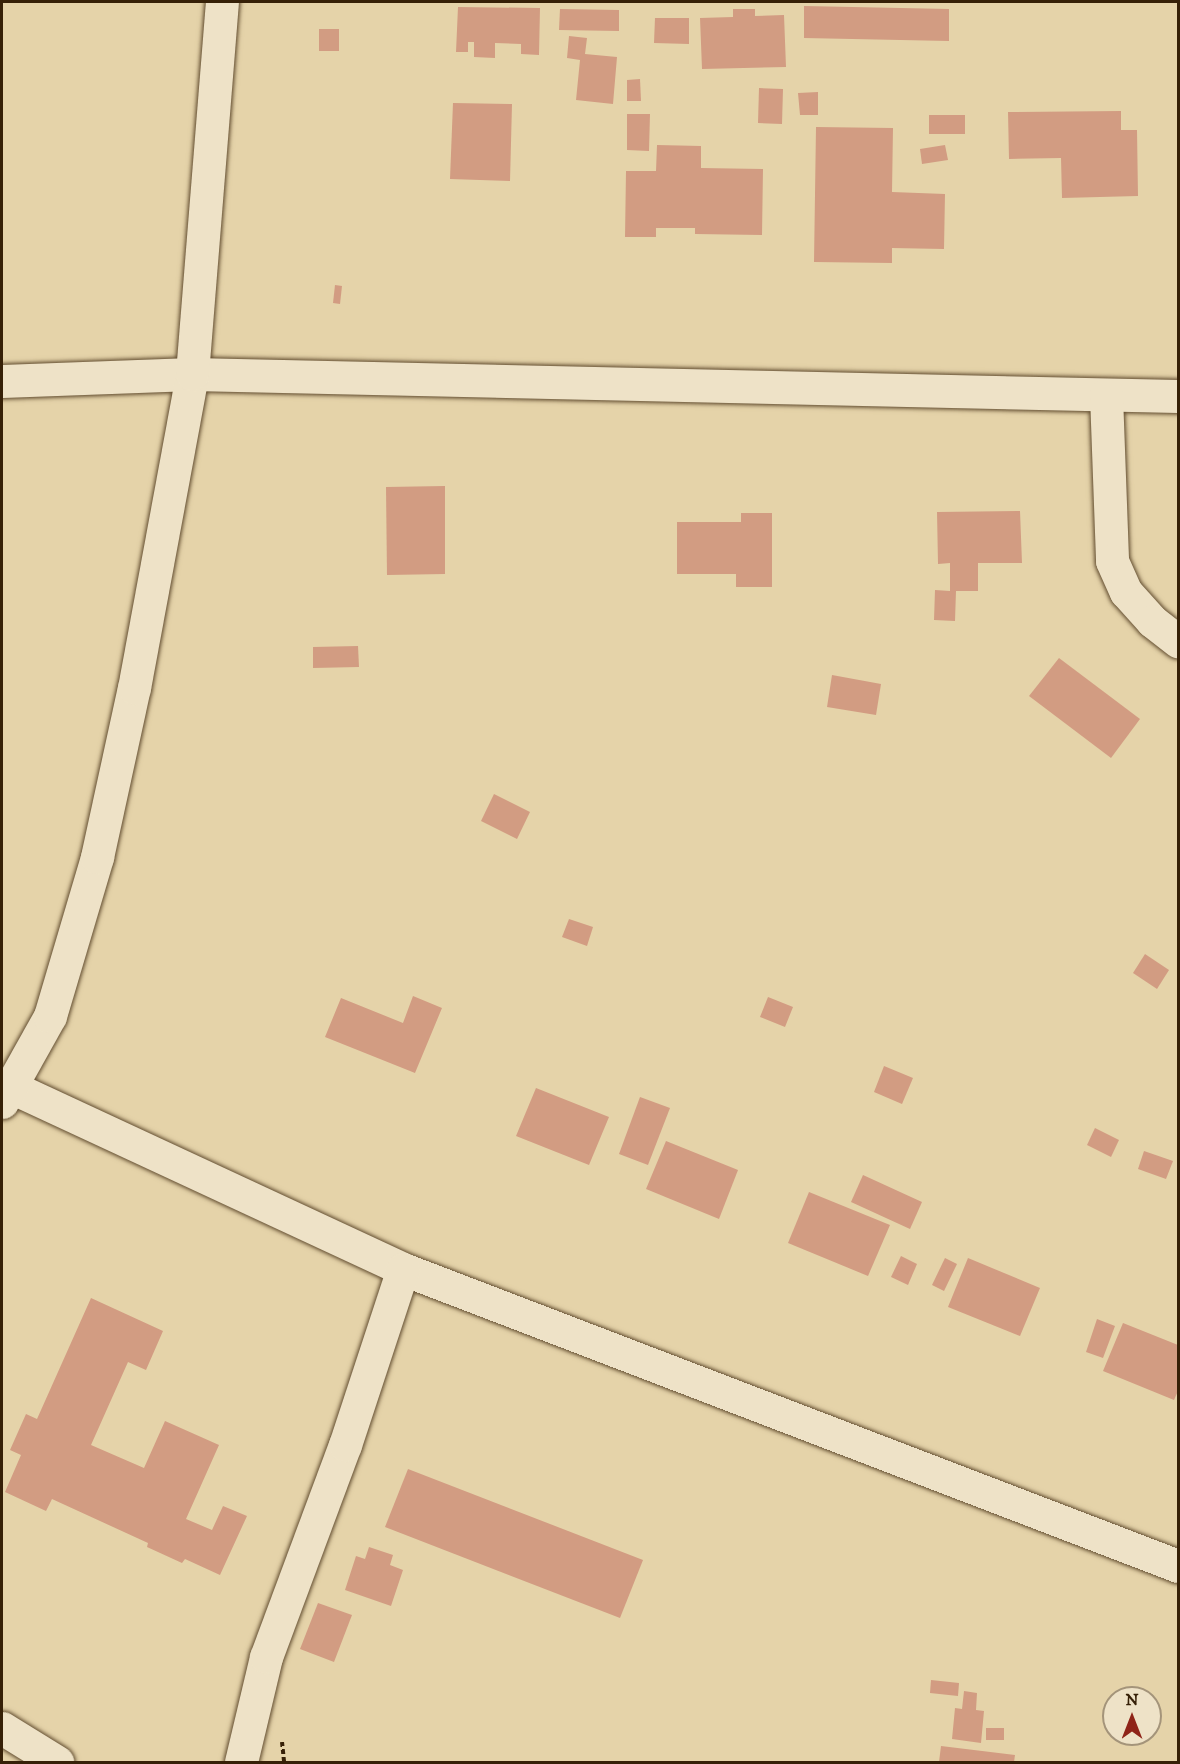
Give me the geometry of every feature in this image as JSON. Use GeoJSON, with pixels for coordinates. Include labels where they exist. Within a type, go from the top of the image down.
{"type":"FeatureCollection","features":[{"type":"Feature","properties":{"kind":"street"},"geometry":{"type":"LineString","coordinates":[[222,2],[192,374],[134,688],[97,857],[50,1016],[5,1094],[403,1269],[1179,1566]]}},
{"type":"Feature","properties":{"kind":"street"},"geometry":{"type":"LineString","coordinates":[[2,381],[192,374],[1179,396]]}},
{"type":"Feature","properties":{"kind":"street"},"geometry":{"type":"LineString","coordinates":[[1106,395],[1112,561],[1126,592],[1152,621],[1179,641]]}},
{"type":"Feature","properties":{"kind":"street"},"geometry":{"type":"LineString","coordinates":[[241,1762],[266,1657],[345,1445],[403,1269]]}},
{"type":"Feature","properties":{"kind":"street"},"geometry":{"type":"LineString","coordinates":[[2,1728],[57,1762]]}},
{"type":"Feature","properties":{"kind":"building"},"geometry":{"type":"Polygon","coordinates":[[[804,6],[949,9],[949,41],[804,38],[804,6]]]}},
{"type":"Feature","properties":{"kind":"building"},"geometry":{"type":"Polygon","coordinates":[[[458,7],[540,8],[539,55],[521,54],[521,44],[495,43],[495,58],[474,57],[474,42],[468,42],[468,52],[456,52],[458,7]]]}},
{"type":"Feature","properties":{"kind":"building"},"geometry":{"type":"Polygon","coordinates":[[[560,9],[619,10],[619,31],[559,30],[560,9]]]}},
{"type":"Feature","properties":{"kind":"building"},"geometry":{"type":"Polygon","coordinates":[[[733,9],[755,9],[755,16],[784,15],[786,67],[702,69],[700,18],[733,17],[733,9]]]}},
{"type":"Feature","properties":{"kind":"building"},"geometry":{"type":"Polygon","coordinates":[[[655,18],[689,18],[689,44],[654,43],[655,18]]]}},
{"type":"Feature","properties":{"kind":"building"},"geometry":{"type":"Polygon","coordinates":[[[319,29],[339,29],[339,51],[319,51],[319,29]]]}},
{"type":"Feature","properties":{"kind":"building"},"geometry":{"type":"Polygon","coordinates":[[[569,36],[587,38],[585,54],[617,57],[613,104],[576,100],[580,60],[567,58],[569,36]]]}},
{"type":"Feature","properties":{"kind":"building"},"geometry":{"type":"Polygon","coordinates":[[[640,79],[641,101],[627,101],[627,80],[640,79]]]}},
{"type":"Feature","properties":{"kind":"building"},"geometry":{"type":"Polygon","coordinates":[[[759,88],[783,89],[782,124],[758,123],[759,88]]]}},
{"type":"Feature","properties":{"kind":"building"},"geometry":{"type":"Polygon","coordinates":[[[818,92],[818,115],[800,115],[798,93],[818,92]]]}},
{"type":"Feature","properties":{"kind":"building"},"geometry":{"type":"Polygon","coordinates":[[[453,103],[512,104],[510,181],[450,179],[453,103]]]}},
{"type":"Feature","properties":{"kind":"building"},"geometry":{"type":"Polygon","coordinates":[[[1121,111],[1121,130],[1137,130],[1138,196],[1062,198],[1061,158],[1009,159],[1008,112],[1121,111]]]}},
{"type":"Feature","properties":{"kind":"building"},"geometry":{"type":"Polygon","coordinates":[[[627,114],[650,114],[649,151],[627,150],[627,114]]]}},
{"type":"Feature","properties":{"kind":"building"},"geometry":{"type":"Polygon","coordinates":[[[929,115],[965,115],[965,134],[929,134],[929,115]]]}},
{"type":"Feature","properties":{"kind":"building"},"geometry":{"type":"Polygon","coordinates":[[[816,127],[893,128],[892,192],[945,194],[944,249],[892,248],[892,263],[814,262],[816,127]]]}},
{"type":"Feature","properties":{"kind":"building"},"geometry":{"type":"Polygon","coordinates":[[[657,145],[701,146],[701,168],[763,169],[762,235],[695,234],[695,228],[656,228],[656,237],[625,237],[626,171],[656,171],[657,145]]]}},
{"type":"Feature","properties":{"kind":"building"},"geometry":{"type":"Polygon","coordinates":[[[945,145],[948,160],[922,164],[920,149],[945,145]]]}},
{"type":"Feature","properties":{"kind":"building"},"geometry":{"type":"Polygon","coordinates":[[[335,285],[342,286],[340,304],[333,303],[335,285]]]}},
{"type":"Feature","properties":{"kind":"building"},"geometry":{"type":"Polygon","coordinates":[[[445,486],[445,574],[387,575],[386,487],[445,486]]]}},
{"type":"Feature","properties":{"kind":"building"},"geometry":{"type":"Polygon","coordinates":[[[1020,511],[1022,563],[978,563],[978,591],[956,591],[955,621],[934,620],[935,590],[950,591],[950,563],[938,564],[937,512],[1020,511]]]}},
{"type":"Feature","properties":{"kind":"building"},"geometry":{"type":"Polygon","coordinates":[[[741,513],[772,513],[772,587],[736,587],[736,574],[677,574],[677,522],[741,522],[741,513]]]}},
{"type":"Feature","properties":{"kind":"building"},"geometry":{"type":"Polygon","coordinates":[[[358,646],[359,667],[313,668],[313,647],[358,646]]]}},
{"type":"Feature","properties":{"kind":"building"},"geometry":{"type":"Polygon","coordinates":[[[1059,658],[1140,719],[1111,758],[1029,696],[1059,658]]]}},
{"type":"Feature","properties":{"kind":"building"},"geometry":{"type":"Polygon","coordinates":[[[832,675],[881,684],[876,715],[827,707],[832,675]]]}},
{"type":"Feature","properties":{"kind":"building"},"geometry":{"type":"Polygon","coordinates":[[[494,794],[530,812],[517,839],[481,821],[494,794]]]}},
{"type":"Feature","properties":{"kind":"building"},"geometry":{"type":"Polygon","coordinates":[[[569,919],[593,927],[587,946],[562,937],[569,919]]]}},
{"type":"Feature","properties":{"kind":"building"},"geometry":{"type":"Polygon","coordinates":[[[1145,954],[1169,970],[1157,989],[1133,973],[1145,954]]]}},
{"type":"Feature","properties":{"kind":"building"},"geometry":{"type":"Polygon","coordinates":[[[413,996],[442,1008],[415,1073],[325,1037],[341,998],[403,1023],[413,996]]]}},
{"type":"Feature","properties":{"kind":"building"},"geometry":{"type":"Polygon","coordinates":[[[768,997],[793,1007],[785,1027],[760,1017],[768,997]]]}},
{"type":"Feature","properties":{"kind":"building"},"geometry":{"type":"Polygon","coordinates":[[[884,1066],[913,1078],[902,1104],[874,1092],[884,1066]]]}},
{"type":"Feature","properties":{"kind":"building"},"geometry":{"type":"Polygon","coordinates":[[[536,1088],[609,1117],[589,1165],[516,1136],[536,1088]]]}},
{"type":"Feature","properties":{"kind":"building"},"geometry":{"type":"Polygon","coordinates":[[[640,1097],[670,1108],[648,1165],[619,1154],[640,1097]]]}},
{"type":"Feature","properties":{"kind":"building"},"geometry":{"type":"Polygon","coordinates":[[[1095,1128],[1119,1140],[1111,1157],[1087,1145],[1095,1128]]]}},
{"type":"Feature","properties":{"kind":"building"},"geometry":{"type":"Polygon","coordinates":[[[666,1141],[738,1170],[719,1219],[646,1189],[666,1141]]]}},
{"type":"Feature","properties":{"kind":"building"},"geometry":{"type":"Polygon","coordinates":[[[1144,1151],[1173,1161],[1166,1179],[1138,1169],[1144,1151]]]}},
{"type":"Feature","properties":{"kind":"building"},"geometry":{"type":"Polygon","coordinates":[[[863,1175],[922,1202],[910,1229],[851,1202],[863,1175]]]}},
{"type":"Feature","properties":{"kind":"building"},"geometry":{"type":"Polygon","coordinates":[[[809,1192],[890,1225],[868,1276],[788,1243],[809,1192]]]}},
{"type":"Feature","properties":{"kind":"building"},"geometry":{"type":"Polygon","coordinates":[[[901,1256],[917,1264],[908,1285],[891,1277],[901,1256]]]}},
{"type":"Feature","properties":{"kind":"building"},"geometry":{"type":"Polygon","coordinates":[[[945,1258],[957,1264],[944,1291],[932,1285],[945,1258]]]}},
{"type":"Feature","properties":{"kind":"building"},"geometry":{"type":"Polygon","coordinates":[[[968,1258],[1040,1288],[1020,1336],[948,1307],[968,1258]]]}},
{"type":"Feature","properties":{"kind":"building"},"geometry":{"type":"Polygon","coordinates":[[[91,1298],[163,1331],[146,1370],[128,1362],[91,1445],[144,1468],[165,1421],[219,1445],[186,1519],[212,1530],[223,1506],[247,1516],[220,1575],[185,1559],[182,1563],[147,1547],[148,1543],[52,1499],[46,1511],[5,1492],[21,1455],[10,1450],[26,1414],[37,1419],[91,1298]]]}},
{"type":"Feature","properties":{"kind":"building"},"geometry":{"type":"Polygon","coordinates":[[[1097,1319],[1115,1326],[1103,1358],[1086,1352],[1097,1319]]]}},
{"type":"Feature","properties":{"kind":"building"},"geometry":{"type":"Polygon","coordinates":[[[1123,1323],[1178,1345],[1178,1391],[1174,1400],[1103,1371],[1123,1323]]]}},
{"type":"Feature","properties":{"kind":"building"},"geometry":{"type":"Polygon","coordinates":[[[408,1469],[643,1560],[620,1618],[385,1527],[408,1469]]]}},
{"type":"Feature","properties":{"kind":"building"},"geometry":{"type":"Polygon","coordinates":[[[369,1547],[393,1555],[390,1565],[403,1570],[391,1606],[345,1590],[356,1556],[365,1559],[369,1547]]]}},
{"type":"Feature","properties":{"kind":"building"},"geometry":{"type":"Polygon","coordinates":[[[318,1603],[352,1615],[334,1662],[300,1649],[318,1603]]]}},
{"type":"Feature","properties":{"kind":"building"},"geometry":{"type":"Polygon","coordinates":[[[931,1680],[959,1683],[958,1696],[930,1693],[931,1680]]]}},
{"type":"Feature","properties":{"kind":"building"},"geometry":{"type":"Polygon","coordinates":[[[964,1691],[977,1693],[976,1710],[984,1711],[981,1743],[952,1739],[955,1708],[962,1709],[964,1691]]]}},
{"type":"Feature","properties":{"kind":"building"},"geometry":{"type":"Polygon","coordinates":[[[986,1728],[1004,1728],[1004,1740],[986,1740],[986,1728]]]}},
{"type":"Feature","properties":{"kind":"building"},"geometry":{"type":"Polygon","coordinates":[[[941,1746],[1015,1755],[1014,1762],[939,1762],[941,1746]]]}}]}
